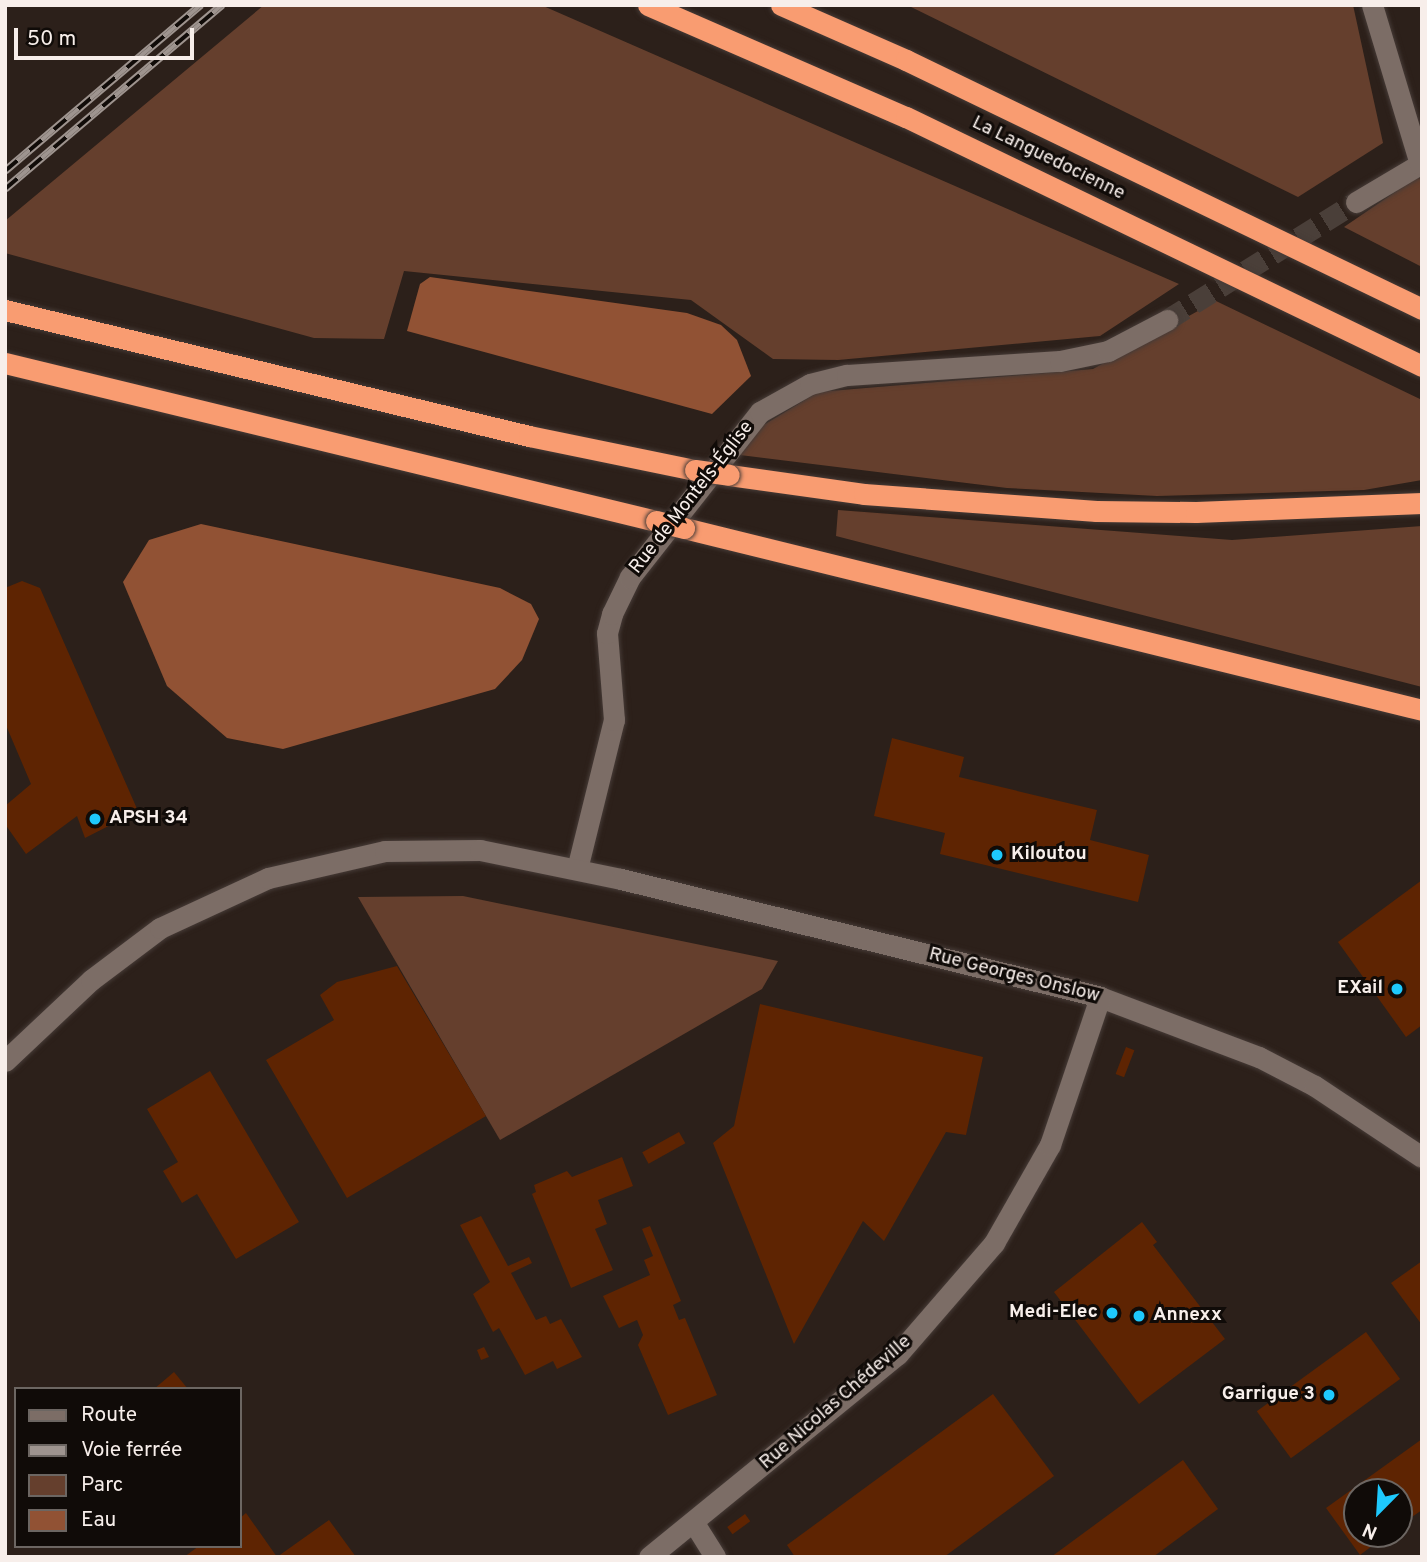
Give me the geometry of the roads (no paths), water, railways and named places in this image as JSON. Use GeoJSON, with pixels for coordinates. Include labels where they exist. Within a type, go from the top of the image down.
{"type":"FeatureCollection","features":[{"type":"Feature","properties":{"kind":"highway","name":"La Languedocienne"},"geometry":{"type":"LineString","coordinates":[[648,5],[906,117],[1422,366]]}},
{"type":"Feature","properties":{"kind":"highway","name":"La Languedocienne"},"geometry":{"type":"LineString","coordinates":[[781,5],[941,77],[1422,310]]}},
{"type":"Feature","properties":{"kind":"highway"},"geometry":{"type":"LineString","coordinates":[[5,310],[529,436],[695,470],[864,494],[1096,511],[1196,512],[1422,503]]}},
{"type":"Feature","properties":{"kind":"highway"},"geometry":{"type":"LineString","coordinates":[[5,363],[1422,710]]}},
{"type":"Feature","properties":{"kind":"street"},"geometry":{"type":"LineString","coordinates":[[1356,202],[1420,164],[1372,5]]}},
{"type":"Feature","properties":{"kind":"street","name":"Rue de Montels-Église"},"geometry":{"type":"LineString","coordinates":[[577,869],[614,720],[607,633],[612,614],[630,577],[760,412],[810,384],[847,375],[1060,361],[1108,351],[1167,320]]}},
{"type":"Feature","properties":{"kind":"street"},"geometry":{"type":"LineString","coordinates":[[5,1061],[91,980],[160,928],[268,878],[385,851],[480,850],[577,869]]}},
{"type":"Feature","properties":{"kind":"street","name":"Rue Georges Onslow"},"geometry":{"type":"LineString","coordinates":[[577,869],[1100,997],[1259,1057],[1315,1086],[1422,1157]]}},
{"type":"Feature","properties":{"kind":"street","name":"Rue Nicolas Chédeville"},"geometry":{"type":"LineString","coordinates":[[649,1557],[898,1354],[994,1243],[1050,1145],[1100,997]]}},
{"type":"Feature","properties":{"kind":"street"},"geometry":{"type":"LineString","coordinates":[[694,1523],[715,1557]]}},
{"type":"Feature","properties":{"kind":"water"},"geometry":{"type":"Polygon","coordinates":[[[430,277],[687,313],[721,325],[737,340],[751,376],[712,414],[407,331],[420,284],[430,277]]]}},
{"type":"Feature","properties":{"kind":"water"},"geometry":{"type":"Polygon","coordinates":[[[201,524],[500,588],[531,604],[539,619],[522,660],[495,689],[283,749],[227,738],[167,686],[123,582],[149,540],[201,524]]]}},
{"type":"Feature","properties":{"kind":"tunnel"},"geometry":{"type":"LineString","coordinates":[[1167,320],[1356,202]]}},
{"type":"Feature","properties":{"kind":"railway"},"geometry":{"type":"LineString","coordinates":[[5,171],[201,5]]}},
{"type":"Feature","properties":{"kind":"railway"},"geometry":{"type":"LineString","coordinates":[[5,189],[222,5]]}},
{"type":"Feature","properties":{"kind":"place","name":"APSH 34"},"geometry":{"type":"Point","coordinates":[95,819]}},
{"type":"Feature","properties":{"kind":"place","name":"Kiloutou"},"geometry":{"type":"Point","coordinates":[997,855]}},
{"type":"Feature","properties":{"kind":"place","name":"EXail"},"geometry":{"type":"Point","coordinates":[1397,989]}},
{"type":"Feature","properties":{"kind":"place","name":"Medi-Elec"},"geometry":{"type":"Point","coordinates":[1112,1313]}},
{"type":"Feature","properties":{"kind":"place","name":"Annexx"},"geometry":{"type":"Point","coordinates":[1139,1316]}},
{"type":"Feature","properties":{"kind":"place","name":"Garrigue 3"},"geometry":{"type":"Point","coordinates":[1329,1395]}}]}
